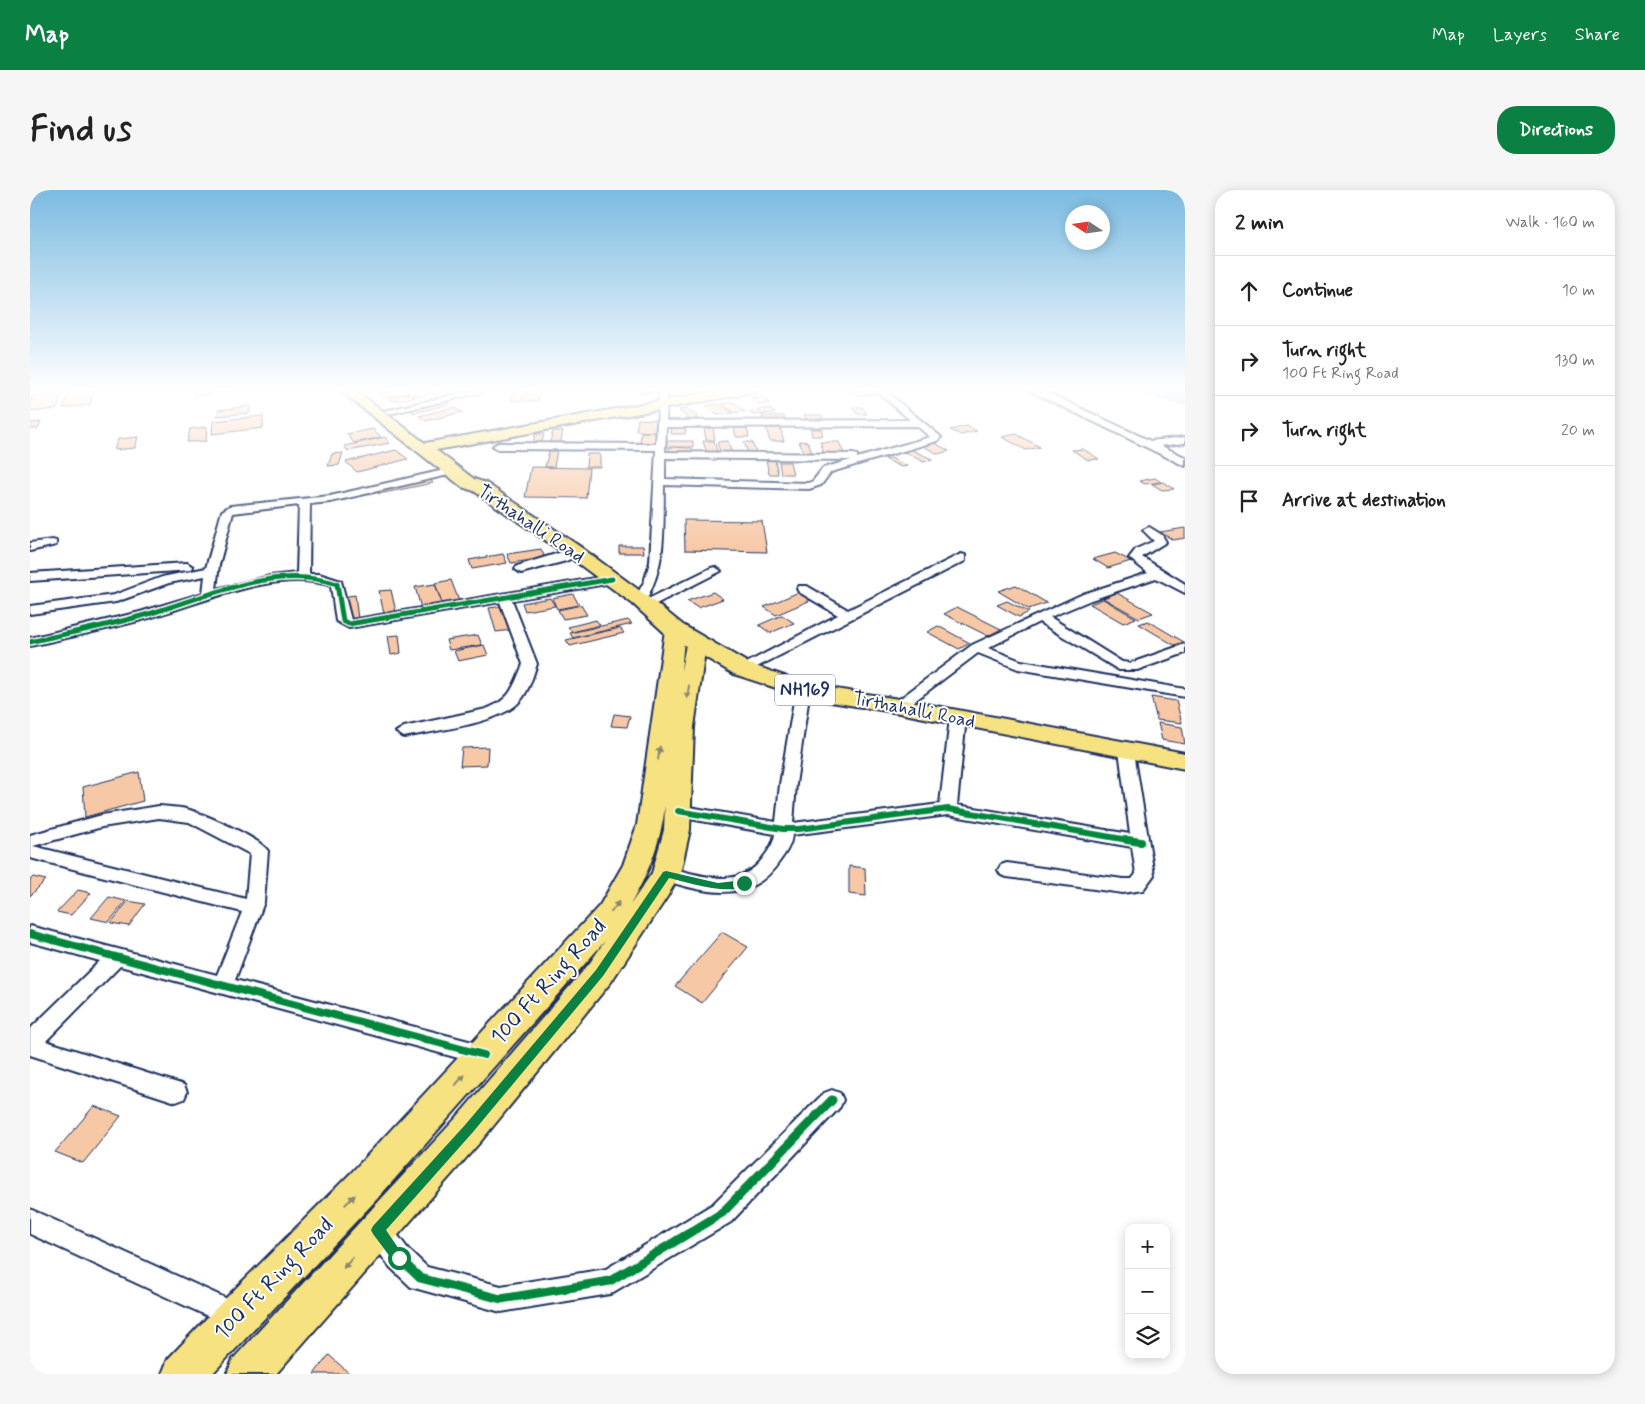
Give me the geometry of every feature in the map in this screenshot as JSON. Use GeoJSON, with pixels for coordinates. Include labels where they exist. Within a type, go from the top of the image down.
{"type":"FeatureCollection","features":[{"type":"Feature","properties":{"kind":"highway","name":"Tirthahalli Road"},"geometry":{"type":"LineString","coordinates":[[427,443],[455,466],[468,483],[480,487],[575,552],[685,637],[742,669],[802,689],[1185,761]]}},
{"type":"Feature","properties":{"kind":"highway"},"geometry":{"type":"LineString","coordinates":[[455,466],[463,448],[470,443]]}},
{"type":"Feature","properties":{"kind":"main road","name":"100 Ft Ring Road"},"geometry":{"type":"LineString","coordinates":[[248,1374],[469,1129],[600,973],[666,874],[677,830],[685,637]]}},
{"type":"Feature","properties":{"kind":"main road","name":"100 Ft Ring Road"},"geometry":{"type":"LineString","coordinates":[[183,1374],[236,1316],[364,1186],[602,925],[622,899],[643,854],[650,825],[685,637]]}},
{"type":"Feature","properties":{"kind":"street"},"geometry":{"type":"LineString","coordinates":[[643,603],[656,562],[660,443]]}},
{"type":"Feature","properties":{"kind":"street"},"geometry":{"type":"LineString","coordinates":[[658,482],[809,486],[818,483],[822,474],[827,470],[920,443]]}},
{"type":"Feature","properties":{"kind":"street"},"geometry":{"type":"LineString","coordinates":[[1150,444],[1157,443]]}},
{"type":"Feature","properties":{"kind":"street"},"geometry":{"type":"LineString","coordinates":[[1150,444],[1185,462]]}},
{"type":"Feature","properties":{"kind":"street"},"geometry":{"type":"LineString","coordinates":[[498,446],[873,457]]}},
{"type":"Feature","properties":{"kind":"street"},"geometry":{"type":"LineString","coordinates":[[209,596],[213,568],[228,511],[240,507],[305,503],[349,496],[455,466]]}},
{"type":"Feature","properties":{"kind":"street"},"geometry":{"type":"LineString","coordinates":[[302,577],[305,503]]}},
{"type":"Feature","properties":{"kind":"street"},"geometry":{"type":"LineString","coordinates":[[1148,530],[1158,537],[1160,542],[1140,552],[1135,558],[1157,574],[1185,589]]}},
{"type":"Feature","properties":{"kind":"street"},"geometry":{"type":"LineString","coordinates":[[30,547],[52,543]]}},
{"type":"Feature","properties":{"kind":"street"},"geometry":{"type":"LineString","coordinates":[[521,569],[562,558],[575,552]]}},
{"type":"Feature","properties":{"kind":"street"},"geometry":{"type":"LineString","coordinates":[[742,669],[960,558]]}},
{"type":"Feature","properties":{"kind":"street"},"geometry":{"type":"LineString","coordinates":[[30,578],[213,568]]}},
{"type":"Feature","properties":{"kind":"street"},"geometry":{"type":"LineString","coordinates":[[30,610],[116,598],[166,580],[213,568]]}},
{"type":"Feature","properties":{"kind":"street"},"geometry":{"type":"LineString","coordinates":[[643,603],[715,571]]}},
{"type":"Feature","properties":{"kind":"street"},"geometry":{"type":"LineString","coordinates":[[899,706],[977,648],[1040,617],[1087,597],[1157,574]]}},
{"type":"Feature","properties":{"kind":"street"},"geometry":{"type":"LineString","coordinates":[[30,642],[144,615],[268,581],[302,577],[321,578],[336,584],[343,621],[349,624],[612,579]]}},
{"type":"Feature","properties":{"kind":"street"},"geometry":{"type":"LineString","coordinates":[[803,589],[846,615]]}},
{"type":"Feature","properties":{"kind":"street"},"geometry":{"type":"LineString","coordinates":[[404,732],[484,715],[511,703],[530,664],[505,598]]}},
{"type":"Feature","properties":{"kind":"street"},"geometry":{"type":"LineString","coordinates":[[1040,617],[1119,666],[1127,667],[1185,648]]}},
{"type":"Feature","properties":{"kind":"street"},"geometry":{"type":"LineString","coordinates":[[977,648],[1018,664],[1185,693]]}},
{"type":"Feature","properties":{"kind":"street"},"geometry":{"type":"LineString","coordinates":[[666,874],[718,886],[744,883],[763,872],[783,842],[783,829],[802,689]]}},
{"type":"Feature","properties":{"kind":"street"},"geometry":{"type":"LineString","coordinates":[[948,810],[958,718]]}},
{"type":"Feature","properties":{"kind":"street"},"geometry":{"type":"LineString","coordinates":[[1007,870],[1123,886],[1137,884],[1145,875],[1127,750]]}},
{"type":"Feature","properties":{"kind":"street"},"geometry":{"type":"LineString","coordinates":[[678,811],[783,829],[799,829],[914,812],[948,810],[1141,842]]}},
{"type":"Feature","properties":{"kind":"street"},"geometry":{"type":"LineString","coordinates":[[30,840],[122,816],[177,813],[224,831],[259,851],[256,902],[223,986]]}},
{"type":"Feature","properties":{"kind":"street"},"geometry":{"type":"LineString","coordinates":[[30,852],[253,908]]}},
{"type":"Feature","properties":{"kind":"street"},"geometry":{"type":"LineString","coordinates":[[30,934],[484,1055]]}},
{"type":"Feature","properties":{"kind":"street"},"geometry":{"type":"LineString","coordinates":[[117,958],[30,1044],[176,1092]]}},
{"type":"Feature","properties":{"kind":"street"},"geometry":{"type":"LineString","coordinates":[[378,1230],[399,1258],[420,1278],[501,1299],[610,1280],[722,1213],[832,1100]]}},
{"type":"Feature","properties":{"kind":"street"},"geometry":{"type":"LineString","coordinates":[[30,1221],[236,1316]]}},
{"type":"Feature","properties":{"kind":"building"},"geometry":{"type":"Polygon","coordinates":[[[116,443],[136,443],[135,448],[114,450],[116,443]]]}},
{"type":"Feature","properties":{"kind":"building"},"geometry":{"type":"Polygon","coordinates":[[[357,443],[389,443],[348,451],[344,446],[357,443]]]}},
{"type":"Feature","properties":{"kind":"building"},"geometry":{"type":"Polygon","coordinates":[[[549,443],[560,443],[560,445],[549,445],[549,443]]]}},
{"type":"Feature","properties":{"kind":"building"},"geometry":{"type":"Polygon","coordinates":[[[640,443],[656,443],[656,445],[640,445],[640,443]]]}},
{"type":"Feature","properties":{"kind":"building"},"geometry":{"type":"Polygon","coordinates":[[[666,443],[693,443],[693,447],[666,447],[666,443]]]}},
{"type":"Feature","properties":{"kind":"building"},"geometry":{"type":"Polygon","coordinates":[[[704,443],[715,443],[718,454],[707,454],[704,443]]]}},
{"type":"Feature","properties":{"kind":"building"},"geometry":{"type":"Polygon","coordinates":[[[717,443],[729,443],[732,454],[721,454],[717,443]]]}},
{"type":"Feature","properties":{"kind":"building"},"geometry":{"type":"Polygon","coordinates":[[[744,443],[752,443],[756,453],[748,453],[744,443]]]}},
{"type":"Feature","properties":{"kind":"building"},"geometry":{"type":"Polygon","coordinates":[[[800,443],[808,443],[813,455],[804,455],[800,443]]]}},
{"type":"Feature","properties":{"kind":"building"},"geometry":{"type":"Polygon","coordinates":[[[820,443],[840,443],[845,456],[825,456],[820,443]]]}},
{"type":"Feature","properties":{"kind":"building"},"geometry":{"type":"Polygon","coordinates":[[[935,443],[949,451],[938,454],[923,446],[935,443]]]}},
{"type":"Feature","properties":{"kind":"building"},"geometry":{"type":"Polygon","coordinates":[[[1014,443],[1033,443],[1040,447],[1026,450],[1014,443]]]}},
{"type":"Feature","properties":{"kind":"building"},"geometry":{"type":"Polygon","coordinates":[[[669,447],[692,448],[693,454],[669,453],[669,447]]]}},
{"type":"Feature","properties":{"kind":"building"},"geometry":{"type":"Polygon","coordinates":[[[1083,449],[1099,459],[1088,460],[1072,450],[1083,449]]]}},
{"type":"Feature","properties":{"kind":"building"},"geometry":{"type":"Polygon","coordinates":[[[396,450],[408,459],[357,472],[346,462],[396,450]]]}},
{"type":"Feature","properties":{"kind":"building"},"geometry":{"type":"Polygon","coordinates":[[[912,450],[932,459],[924,462],[904,452],[912,450]]]}},
{"type":"Feature","properties":{"kind":"building"},"geometry":{"type":"Polygon","coordinates":[[[549,451],[557,451],[554,467],[545,467],[549,451]]]}},
{"type":"Feature","properties":{"kind":"building"},"geometry":{"type":"Polygon","coordinates":[[[343,453],[339,465],[328,466],[332,454],[343,453]]]}},
{"type":"Feature","properties":{"kind":"building"},"geometry":{"type":"Polygon","coordinates":[[[587,454],[600,454],[600,467],[586,467],[587,454]]]}},
{"type":"Feature","properties":{"kind":"building"},"geometry":{"type":"Polygon","coordinates":[[[891,458],[907,466],[901,467],[885,459],[891,458]]]}},
{"type":"Feature","properties":{"kind":"building"},"geometry":{"type":"Polygon","coordinates":[[[766,460],[775,460],[778,474],[769,474],[766,460]]]}},
{"type":"Feature","properties":{"kind":"building"},"geometry":{"type":"Polygon","coordinates":[[[779,462],[790,462],[793,474],[781,474],[779,462]]]}},
{"type":"Feature","properties":{"kind":"building"},"geometry":{"type":"Polygon","coordinates":[[[531,467],[589,468],[586,498],[525,497],[531,467]]]}},
{"type":"Feature","properties":{"kind":"building"},"geometry":{"type":"Polygon","coordinates":[[[1155,478],[1161,482],[1145,484],[1139,481],[1155,478]]]}},
{"type":"Feature","properties":{"kind":"building"},"geometry":{"type":"Polygon","coordinates":[[[430,479],[433,483],[379,494],[376,490],[430,479]]]}},
{"type":"Feature","properties":{"kind":"building"},"geometry":{"type":"Polygon","coordinates":[[[1164,482],[1174,489],[1162,490],[1152,484],[1164,482]]]}},
{"type":"Feature","properties":{"kind":"building"},"geometry":{"type":"Polygon","coordinates":[[[684,520],[762,521],[767,552],[685,550],[684,520]]]}},
{"type":"Feature","properties":{"kind":"building"},"geometry":{"type":"Polygon","coordinates":[[[1185,528],[1185,538],[1173,540],[1160,532],[1185,528]]]}},
{"type":"Feature","properties":{"kind":"building"},"geometry":{"type":"Polygon","coordinates":[[[619,546],[643,546],[644,553],[619,553],[619,546]]]}},
{"type":"Feature","properties":{"kind":"building"},"geometry":{"type":"Polygon","coordinates":[[[541,549],[545,558],[511,563],[507,554],[541,549]]]}},
{"type":"Feature","properties":{"kind":"building"},"geometry":{"type":"Polygon","coordinates":[[[1115,553],[1131,561],[1108,568],[1093,559],[1115,553]]]}},
{"type":"Feature","properties":{"kind":"building"},"geometry":{"type":"Polygon","coordinates":[[[503,554],[507,563],[472,569],[469,560],[503,554]]]}},
{"type":"Feature","properties":{"kind":"building"},"geometry":{"type":"Polygon","coordinates":[[[451,580],[459,601],[442,604],[435,583],[451,580]]]}},
{"type":"Feature","properties":{"kind":"building"},"geometry":{"type":"Polygon","coordinates":[[[435,584],[442,604],[421,608],[415,587],[435,584]]]}},
{"type":"Feature","properties":{"kind":"building"},"geometry":{"type":"Polygon","coordinates":[[[1016,585],[1047,603],[1028,609],[998,591],[1016,585]]]}},
{"type":"Feature","properties":{"kind":"building"},"geometry":{"type":"Polygon","coordinates":[[[391,590],[396,612],[384,614],[379,591],[391,590]]]}},
{"type":"Feature","properties":{"kind":"building"},"geometry":{"type":"Polygon","coordinates":[[[713,592],[723,599],[698,608],[687,601],[713,592]]]}},
{"type":"Feature","properties":{"kind":"building"},"geometry":{"type":"Polygon","coordinates":[[[799,592],[811,600],[776,615],[764,607],[799,592]]]}},
{"type":"Feature","properties":{"kind":"building"},"geometry":{"type":"Polygon","coordinates":[[[1117,593],[1153,613],[1139,618],[1103,598],[1117,593]]]}},
{"type":"Feature","properties":{"kind":"building"},"geometry":{"type":"Polygon","coordinates":[[[573,594],[579,605],[557,609],[552,598],[573,594]]]}},
{"type":"Feature","properties":{"kind":"building"},"geometry":{"type":"Polygon","coordinates":[[[355,595],[358,619],[345,621],[342,597],[355,595]]]}},
{"type":"Feature","properties":{"kind":"building"},"geometry":{"type":"Polygon","coordinates":[[[550,598],[555,606],[525,611],[522,603],[550,598]]]}},
{"type":"Feature","properties":{"kind":"building"},"geometry":{"type":"Polygon","coordinates":[[[1103,599],[1136,618],[1123,623],[1090,604],[1103,599]]]}},
{"type":"Feature","properties":{"kind":"building"},"geometry":{"type":"Polygon","coordinates":[[[1007,601],[1029,612],[1019,617],[997,605],[1007,601]]]}},
{"type":"Feature","properties":{"kind":"building"},"geometry":{"type":"Polygon","coordinates":[[[581,605],[587,615],[563,619],[558,610],[581,605]]]}},
{"type":"Feature","properties":{"kind":"building"},"geometry":{"type":"Polygon","coordinates":[[[504,606],[511,630],[496,632],[489,608],[504,606]]]}},
{"type":"Feature","properties":{"kind":"building"},"geometry":{"type":"Polygon","coordinates":[[[957,607],[1001,629],[988,636],[944,614],[957,607]]]}},
{"type":"Feature","properties":{"kind":"building"},"geometry":{"type":"Polygon","coordinates":[[[782,615],[794,623],[770,633],[759,625],[782,615]]]}},
{"type":"Feature","properties":{"kind":"building"},"geometry":{"type":"Polygon","coordinates":[[[596,620],[600,625],[572,632],[568,627],[596,620]]]}},
{"type":"Feature","properties":{"kind":"building"},"geometry":{"type":"Polygon","coordinates":[[[628,620],[632,624],[573,638],[570,633],[628,620]]]}},
{"type":"Feature","properties":{"kind":"building"},"geometry":{"type":"Polygon","coordinates":[[[1148,621],[1184,642],[1174,645],[1139,624],[1148,621]]]}},
{"type":"Feature","properties":{"kind":"building"},"geometry":{"type":"Polygon","coordinates":[[[938,626],[970,643],[959,649],[927,632],[938,626]]]}},
{"type":"Feature","properties":{"kind":"building"},"geometry":{"type":"Polygon","coordinates":[[[620,628],[624,633],[570,646],[566,640],[620,628]]]}},
{"type":"Feature","properties":{"kind":"building"},"geometry":{"type":"Polygon","coordinates":[[[399,635],[401,653],[391,655],[388,636],[399,635]]]}},
{"type":"Feature","properties":{"kind":"building"},"geometry":{"type":"Polygon","coordinates":[[[478,635],[482,645],[449,650],[446,640],[478,635]]]}},
{"type":"Feature","properties":{"kind":"building"},"geometry":{"type":"Polygon","coordinates":[[[484,645],[488,655],[458,661],[454,651],[484,645]]]}},
{"type":"Feature","properties":{"kind":"building"},"geometry":{"type":"Polygon","coordinates":[[[1151,697],[1176,701],[1182,723],[1157,720],[1151,697]]]}},
{"type":"Feature","properties":{"kind":"building"},"geometry":{"type":"Polygon","coordinates":[[[614,714],[630,716],[627,727],[611,726],[614,714]]]}},
{"type":"Feature","properties":{"kind":"building"},"geometry":{"type":"Polygon","coordinates":[[[1158,723],[1182,727],[1185,744],[1162,740],[1158,723]]]}},
{"type":"Feature","properties":{"kind":"building"},"geometry":{"type":"Polygon","coordinates":[[[488,747],[487,765],[460,766],[462,748],[488,747]]]}},
{"type":"Feature","properties":{"kind":"building"},"geometry":{"type":"Polygon","coordinates":[[[139,772],[143,801],[85,817],[83,787],[139,772]]]}},
{"type":"Feature","properties":{"kind":"building"},"geometry":{"type":"Polygon","coordinates":[[[849,866],[865,868],[866,896],[849,894],[849,866]]]}},
{"type":"Feature","properties":{"kind":"building"},"geometry":{"type":"Polygon","coordinates":[[[33,877],[46,880],[30,896],[30,880],[33,877]]]}},
{"type":"Feature","properties":{"kind":"building"},"geometry":{"type":"Polygon","coordinates":[[[78,890],[91,893],[71,915],[57,912],[78,890]]]}},
{"type":"Feature","properties":{"kind":"building"},"geometry":{"type":"Polygon","coordinates":[[[109,897],[126,901],[109,922],[91,918],[109,897]]]}},
{"type":"Feature","properties":{"kind":"building"},"geometry":{"type":"Polygon","coordinates":[[[128,901],[145,904],[129,926],[111,923],[128,901]]]}},
{"type":"Feature","properties":{"kind":"building"},"geometry":{"type":"Polygon","coordinates":[[[722,932],[748,947],[702,1003],[675,986],[722,932]]]}},
{"type":"Feature","properties":{"kind":"building"},"geometry":{"type":"Polygon","coordinates":[[[94,1106],[121,1116],[83,1163],[55,1152],[94,1106]]]}},
{"type":"Feature","properties":{"kind":"building"},"geometry":{"type":"Polygon","coordinates":[[[329,1355],[350,1374],[314,1374],[329,1355]]]}},
{"type":"Feature","properties":{"kind":"cycle path"},"geometry":{"type":"LineString","coordinates":[[30,642],[145,615],[242,586],[296,577],[319,578],[337,584],[343,621],[349,624],[612,579]]}},
{"type":"Feature","properties":{"kind":"cycle path"},"geometry":{"type":"LineString","coordinates":[[678,811],[783,829],[799,829],[914,812],[948,809],[1141,842]]}},
{"type":"Feature","properties":{"kind":"cycle path"},"geometry":{"type":"LineString","coordinates":[[30,934],[484,1055]]}},
{"type":"Feature","properties":{"kind":"cycle path"},"geometry":{"type":"LineString","coordinates":[[378,1230],[399,1258],[420,1278],[501,1299],[610,1281],[722,1213],[832,1100]]}},
{"type":"Feature","properties":{"kind":"route"},"geometry":{"type":"LineString","coordinates":[[399,1258],[378,1230],[469,1129],[600,973],[666,874],[718,886],[744,883]]}}]}
